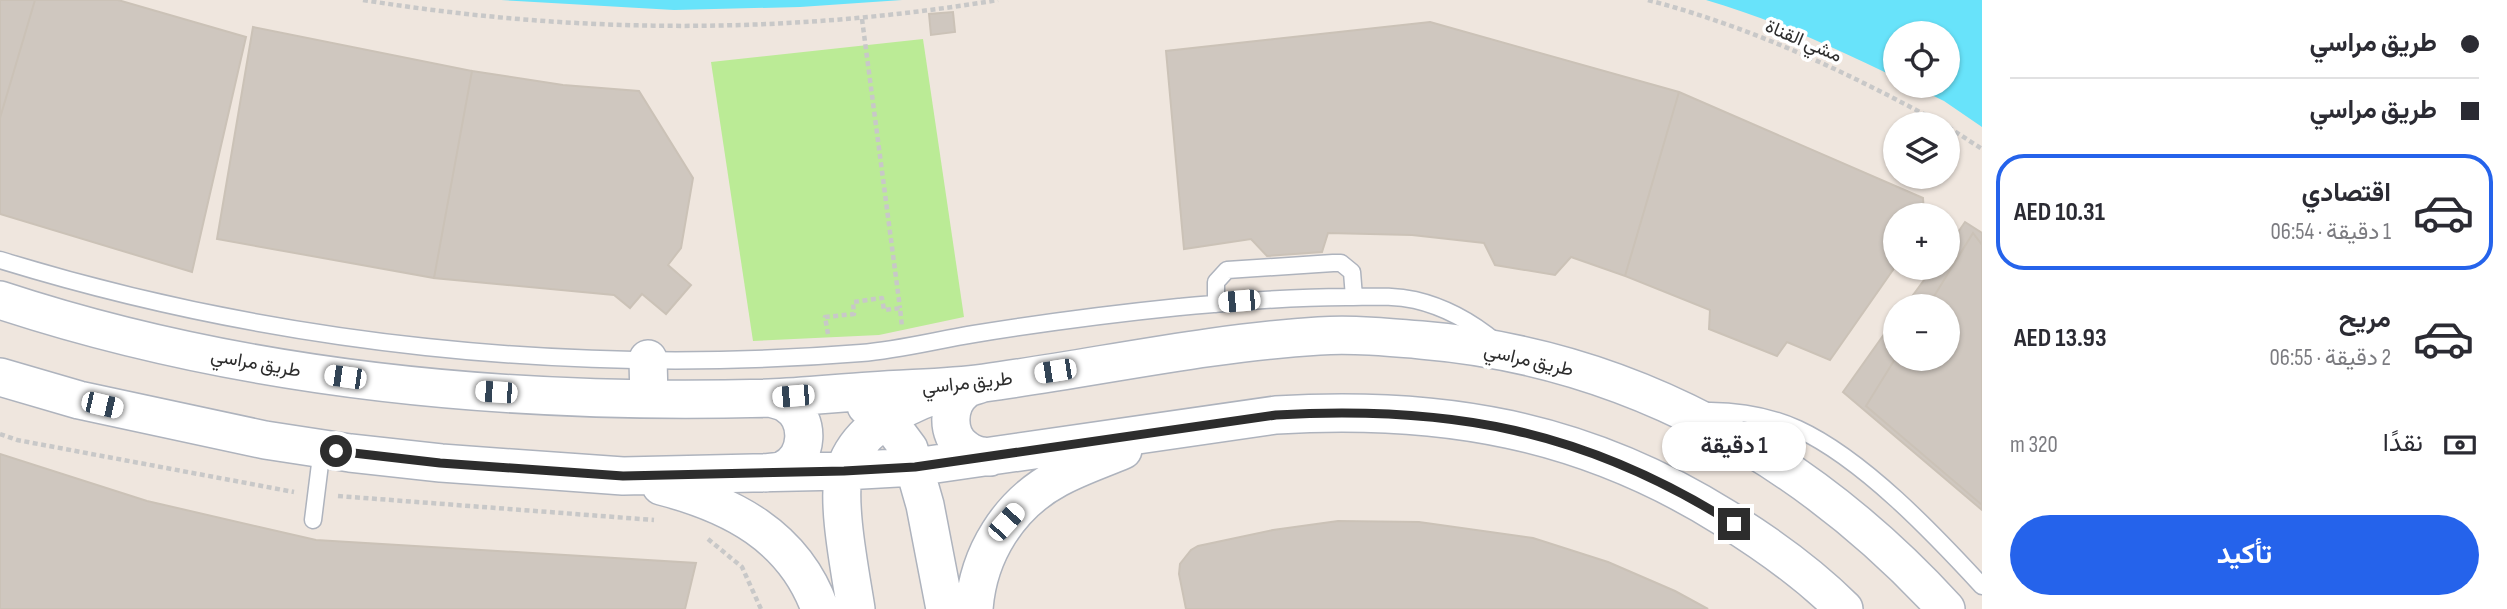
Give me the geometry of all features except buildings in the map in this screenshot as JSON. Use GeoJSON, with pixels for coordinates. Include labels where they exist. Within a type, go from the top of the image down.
{"type":"FeatureCollection","features":[{"type":"Feature","properties":{"kind":"street","name":"طريق مراسي"},"geometry":{"type":"LineString","coordinates":[[0,300],[105,330],[295,370],[458,390],[597,398],[771,398],[979,384],[1220,347],[1323,335],[1447,342],[1508,352],[1569,367],[1685,411],[1764,455],[1833,502],[1884,545],[1946,609]]}},
{"type":"Feature","properties":{"kind":"street"},"geometry":{"type":"LineString","coordinates":[[648,359],[649,398]]}},
{"type":"Feature","properties":{"kind":"street"},"geometry":{"type":"LineString","coordinates":[[0,377],[79,400],[172,422],[322,448],[440,463],[623,476],[915,467],[1276,415],[1386,412],[1481,423],[1548,437],[1653,478],[1703,504],[1750,534],[1795,567],[1844,609]]}},
{"type":"Feature","properties":{"kind":"street"},"geometry":{"type":"LineString","coordinates":[[856,609],[843,513],[844,471],[862,442],[886,418],[934,395],[979,384]]}},
{"type":"Feature","properties":{"kind":"street"},"geometry":{"type":"LineString","coordinates":[[979,384],[965,390],[954,402],[950,418],[953,434],[962,447],[976,455],[990,457]]}},
{"type":"Feature","properties":{"kind":"street"},"geometry":{"type":"LineString","coordinates":[[835,393],[871,408],[886,418],[909,449],[925,505],[945,609]]}},
{"type":"Feature","properties":{"kind":"street"},"geometry":{"type":"LineString","coordinates":[[766,473],[783,470],[796,460],[804,446],[805,430],[799,415],[787,404],[771,398]]}},
{"type":"Feature","properties":{"kind":"street"},"geometry":{"type":"LineString","coordinates":[[974,609],[976,591],[992,543],[1022,504],[1059,477],[1168,430]]}},
{"type":"Feature","properties":{"kind":"street"},"geometry":{"type":"LineString","coordinates":[[623,476],[701,496],[731,509],[758,527],[783,549],[802,574],[820,609]]}},
{"type":"Feature","properties":{"kind":"lane"},"geometry":{"type":"LineString","coordinates":[[0,260],[162,304],[337,335],[513,354],[648,359],[778,358],[866,353],[1047,323],[1216,303],[1262,299],[1387,296],[1440,307],[1465,319],[1508,352]]}},
{"type":"Feature","properties":{"kind":"lane"},"geometry":{"type":"LineString","coordinates":[[1216,303],[1216,282],[1227,270],[1334,263],[1341,263],[1352,272],[1354,297]]}},
{"type":"Feature","properties":{"kind":"lane"},"geometry":{"type":"LineString","coordinates":[[1685,411],[1741,413],[1760,417],[1796,428],[1821,441],[1908,511],[1982,586]]}},
{"type":"Feature","properties":{"kind":"lane"},"geometry":{"type":"LineString","coordinates":[[313,520],[322,448]]}},
{"type":"Feature","properties":{"kind":"path"},"geometry":{"type":"LineString","coordinates":[[363,0],[502,18],[587,25],[672,27],[862,19],[998,0]]}},
{"type":"Feature","properties":{"kind":"path","name":"مشي القناة"},"geometry":{"type":"LineString","coordinates":[[1648,0],[1769,39],[1863,81],[1920,112]]}},
{"type":"Feature","properties":{"kind":"path"},"geometry":{"type":"LineString","coordinates":[[862,19],[900,308]]}},
{"type":"Feature","properties":{"kind":"path"},"geometry":{"type":"LineString","coordinates":[[1960,135],[1982,149]]}},
{"type":"Feature","properties":{"kind":"path"},"geometry":{"type":"LineString","coordinates":[[0,434],[17,440],[293,492],[654,520],[666,524]]}},
{"type":"Feature","properties":{"kind":"path"},"geometry":{"type":"LineString","coordinates":[[704,536],[742,567],[761,609]]}},
{"type":"Feature","properties":{"kind":"green space"},"geometry":{"type":"Polygon","coordinates":[[[923,39],[964,317],[879,335],[753,341],[711,62],[923,39]]]}},
{"type":"Feature","properties":{"kind":"water"},"geometry":{"type":"Polygon","coordinates":[[[501,0],[902,0],[800,7],[674,10],[501,0]]]}},
{"type":"Feature","properties":{"kind":"water"},"geometry":{"type":"Polygon","coordinates":[[[1706,0],[1982,0],[1982,127],[1938,98],[1960,98],[1960,21],[1883,21],[1883,71],[1802,34],[1706,0]]]}},
{"type":"Feature","properties":{"kind":"route"},"geometry":{"type":"LineString","coordinates":[[336,451],[440,463],[623,476],[844,471],[915,467],[1276,415],[1386,412],[1494,425],[1548,437],[1653,478],[1734,524]]}}]}
